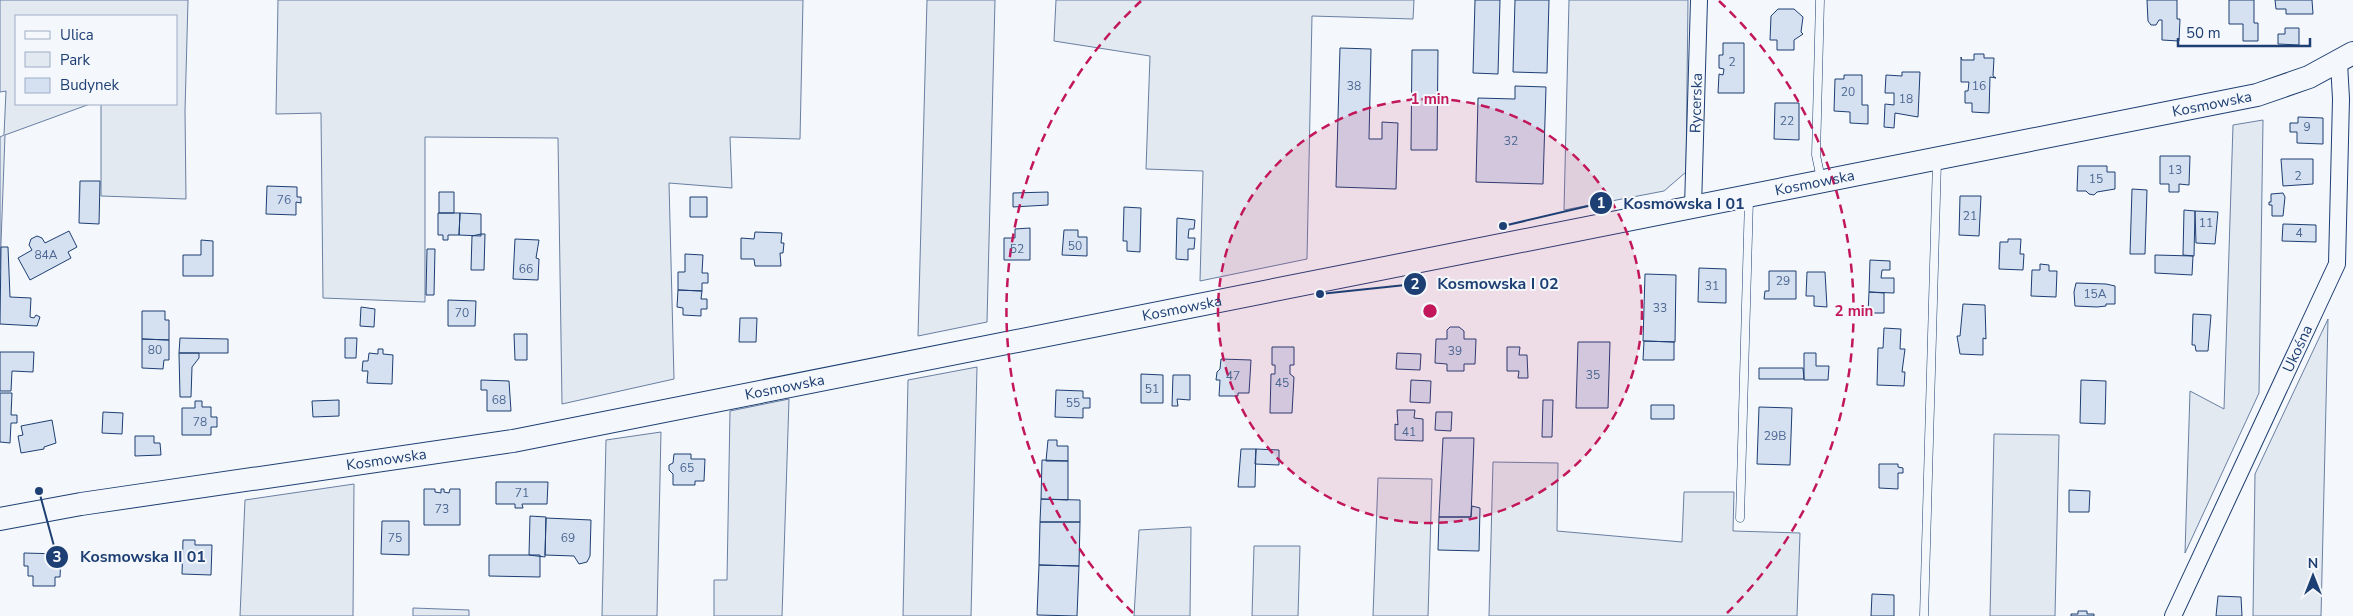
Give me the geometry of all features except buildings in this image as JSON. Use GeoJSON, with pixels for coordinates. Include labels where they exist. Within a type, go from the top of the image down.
{"type":"FeatureCollection","features":[{"type":"Feature","properties":{"kind":"street","name":"Rycerska"},"geometry":{"type":"LineString","coordinates":[[1693,207],[1699,0]]}},
{"type":"Feature","properties":{"kind":"street","name":"Kosmowska"},"geometry":{"type":"LineString","coordinates":[[0,519],[81,504],[513,441],[1693,207],[1749,194],[2257,95],[2309,78],[2346,58]]}},
{"type":"Feature","properties":{"kind":"street","name":"Ukośna"},"geometry":{"type":"LineString","coordinates":[[2173,616],[2337,264],[2341,99],[2346,58]]}},
{"type":"Feature","properties":{"kind":"lane"},"geometry":{"type":"LineString","coordinates":[[1820,0],[1816,155],[1821,181]]}},
{"type":"Feature","properties":{"kind":"lane"},"geometry":{"type":"LineString","coordinates":[[1924,616],[1938,158]]}},
{"type":"Feature","properties":{"kind":"lane"},"geometry":{"type":"LineString","coordinates":[[1740,518],[1749,194]]}},
{"type":"Feature","properties":{"kind":"green space"},"geometry":{"type":"Polygon","coordinates":[[[0,0],[188,0],[185,111],[186,199],[101,196],[101,105],[178,105],[178,15],[15,15],[15,105],[87,105],[5,135],[0,270],[0,137],[4,135],[6,91],[0,92],[0,0]]]}},
{"type":"Feature","properties":{"kind":"green space"},"geometry":{"type":"Polygon","coordinates":[[[278,0],[803,0],[800,139],[730,137],[732,188],[669,183],[674,379],[562,404],[558,138],[425,137],[425,302],[323,298],[321,113],[276,114],[278,0]]]}},
{"type":"Feature","properties":{"kind":"green space"},"geometry":{"type":"Polygon","coordinates":[[[927,0],[995,0],[987,322],[918,336],[927,0]]]}},
{"type":"Feature","properties":{"kind":"green space"},"geometry":{"type":"Polygon","coordinates":[[[1056,0],[1414,0],[1413,19],[1312,16],[1307,259],[1200,281],[1203,171],[1146,169],[1150,56],[1054,41],[1056,0]]]}},
{"type":"Feature","properties":{"kind":"green space"},"geometry":{"type":"Polygon","coordinates":[[[1569,0],[1688,0],[1686,172],[1664,191],[1564,210],[1569,0]]]}},
{"type":"Feature","properties":{"kind":"green space"},"geometry":{"type":"Polygon","coordinates":[[[2263,120],[2259,393],[2185,553],[2190,391],[2224,409],[2233,125],[2263,120]]]}},
{"type":"Feature","properties":{"kind":"green space"},"geometry":{"type":"Polygon","coordinates":[[[2328,319],[2321,616],[2253,616],[2255,474],[2328,319]]]}},
{"type":"Feature","properties":{"kind":"green space"},"geometry":{"type":"Polygon","coordinates":[[[977,367],[971,616],[903,616],[908,380],[977,367]]]}},
{"type":"Feature","properties":{"kind":"green space"},"geometry":{"type":"Polygon","coordinates":[[[789,399],[782,616],[714,616],[714,580],[727,580],[730,411],[789,399]]]}},
{"type":"Feature","properties":{"kind":"green space"},"geometry":{"type":"Polygon","coordinates":[[[661,432],[657,616],[602,616],[606,440],[661,432]]]}},
{"type":"Feature","properties":{"kind":"green space"},"geometry":{"type":"Polygon","coordinates":[[[1994,434],[2059,435],[2055,616],[1990,616],[1994,434]]]}},
{"type":"Feature","properties":{"kind":"green space"},"geometry":{"type":"Polygon","coordinates":[[[1493,462],[1558,463],[1557,531],[1682,542],[1684,492],[1734,492],[1733,531],[1800,533],[1797,616],[1489,616],[1493,462]]]}},
{"type":"Feature","properties":{"kind":"green space"},"geometry":{"type":"Polygon","coordinates":[[[1378,478],[1432,479],[1428,616],[1373,616],[1378,478]]]}},
{"type":"Feature","properties":{"kind":"green space"},"geometry":{"type":"Polygon","coordinates":[[[354,484],[353,616],[240,616],[245,500],[354,484]]]}},
{"type":"Feature","properties":{"kind":"green space"},"geometry":{"type":"Polygon","coordinates":[[[1191,527],[1190,616],[1134,616],[1139,530],[1191,527]]]}},
{"type":"Feature","properties":{"kind":"green space"},"geometry":{"type":"Polygon","coordinates":[[[1254,546],[1300,546],[1298,616],[1252,616],[1254,546]]]}},
{"type":"Feature","properties":{"kind":"green space"},"geometry":{"type":"Polygon","coordinates":[[[413,608],[469,610],[469,616],[413,616],[413,608]]]}},
{"type":"Feature","properties":{"kind":"place","name":"Kosmowska I 01"},"geometry":{"type":"Point","coordinates":[1503,226]}},
{"type":"Feature","properties":{"kind":"place","name":"Kosmowska I 02"},"geometry":{"type":"Point","coordinates":[1320,294]}},
{"type":"Feature","properties":{"kind":"place","name":"Kosmowska II 01"},"geometry":{"type":"Point","coordinates":[39,491]}}]}
